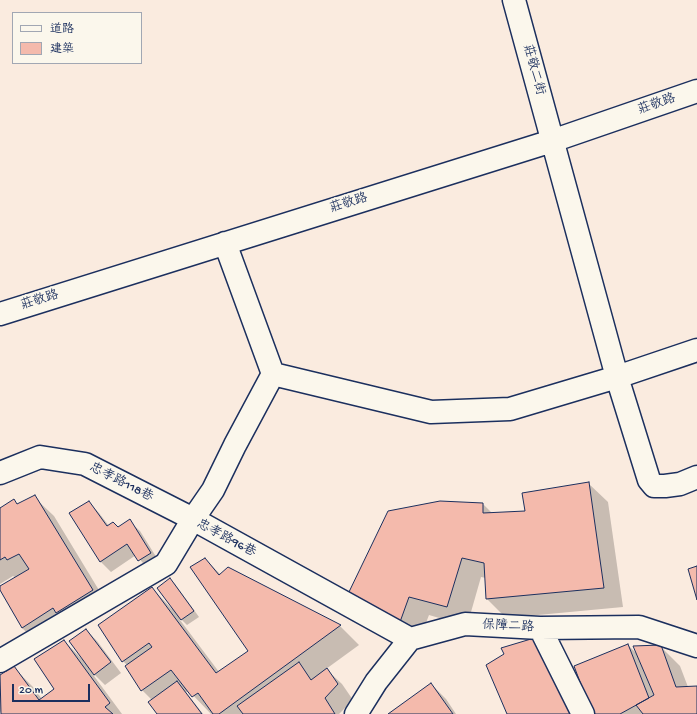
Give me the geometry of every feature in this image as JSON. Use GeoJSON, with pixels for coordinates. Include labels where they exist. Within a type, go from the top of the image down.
{"type":"FeatureCollection","features":[{"type":"Feature","properties":{"kind":"street","name":"莊敬二街"},"geometry":{"type":"LineString","coordinates":[[514,0],[617,377],[649,480],[654,486],[665,486],[680,484],[697,477]]}},
{"type":"Feature","properties":{"kind":"street","name":"莊敬路"},"geometry":{"type":"LineString","coordinates":[[0,314],[552,141],[697,92]]}},
{"type":"Feature","properties":{"kind":"street"},"geometry":{"type":"LineString","coordinates":[[193,519],[213,490],[235,444],[273,374],[224,243]]}},
{"type":"Feature","properties":{"kind":"street"},"geometry":{"type":"LineString","coordinates":[[273,374],[431,412],[510,409],[617,377],[697,350]]}},
{"type":"Feature","properties":{"kind":"street","name":"忠孝路118巷"},"geometry":{"type":"LineString","coordinates":[[0,473],[40,457],[85,464],[193,519]]}},
{"type":"Feature","properties":{"kind":"street","name":"忠孝路96巷"},"geometry":{"type":"LineString","coordinates":[[0,661],[166,564],[193,519],[410,639]]}},
{"type":"Feature","properties":{"kind":"street","name":"保障二路"},"geometry":{"type":"LineString","coordinates":[[410,639],[465,624],[540,628],[639,627],[697,646]]}},
{"type":"Feature","properties":{"kind":"street"},"geometry":{"type":"LineString","coordinates":[[540,628],[583,714]]}},
{"type":"Feature","properties":{"kind":"street"},"geometry":{"type":"LineString","coordinates":[[356,714],[376,682],[410,639]]}},
{"type":"Feature","properties":{"kind":"building"},"geometry":{"type":"Polygon","coordinates":[[[589,482],[604,588],[486,599],[484,563],[462,558],[447,607],[409,597],[400,622],[348,594],[388,511],[440,501],[483,503],[483,513],[525,511],[522,493],[589,482]]]}},
{"type":"Feature","properties":{"kind":"building"},"geometry":{"type":"Polygon","coordinates":[[[35,495],[93,590],[56,613],[53,608],[22,628],[0,590],[0,586],[29,569],[19,554],[7,560],[5,557],[0,560],[0,508],[14,499],[17,504],[35,495]]]}},
{"type":"Feature","properties":{"kind":"building"},"geometry":{"type":"Polygon","coordinates":[[[89,501],[107,526],[113,522],[118,527],[130,519],[151,553],[138,561],[127,544],[100,562],[69,513],[89,501]]]}},
{"type":"Feature","properties":{"kind":"building"},"geometry":{"type":"Polygon","coordinates":[[[205,558],[219,575],[228,567],[341,625],[219,714],[213,714],[198,693],[192,697],[171,670],[141,691],[125,666],[152,647],[149,643],[122,662],[98,625],[152,587],[216,673],[248,651],[190,567],[205,558]]]}},
{"type":"Feature","properties":{"kind":"building"},"geometry":{"type":"Polygon","coordinates":[[[697,566],[697,600],[688,569],[697,566]]]}},
{"type":"Feature","properties":{"kind":"building"},"geometry":{"type":"Polygon","coordinates":[[[170,578],[194,611],[181,620],[157,588],[170,578]]]}},
{"type":"Feature","properties":{"kind":"building"},"geometry":{"type":"Polygon","coordinates":[[[86,629],[111,662],[94,675],[69,641],[86,629]]]}},
{"type":"Feature","properties":{"kind":"building"},"geometry":{"type":"Polygon","coordinates":[[[541,636],[572,714],[507,714],[486,665],[504,654],[501,648],[541,636]]]}},
{"type":"Feature","properties":{"kind":"building"},"geometry":{"type":"Polygon","coordinates":[[[64,640],[110,703],[105,707],[113,714],[1,714],[0,675],[14,666],[39,700],[54,689],[34,659],[64,640]]]}},
{"type":"Feature","properties":{"kind":"building"},"geometry":{"type":"Polygon","coordinates":[[[628,644],[649,698],[620,714],[592,714],[574,666],[628,644]]]}},
{"type":"Feature","properties":{"kind":"building"},"geometry":{"type":"Polygon","coordinates":[[[661,645],[676,687],[697,686],[697,714],[643,714],[636,705],[654,695],[633,646],[661,645]]]}},
{"type":"Feature","properties":{"kind":"building"},"geometry":{"type":"Polygon","coordinates":[[[299,662],[311,680],[327,668],[338,684],[325,698],[335,714],[243,714],[237,706],[299,662]]]}},
{"type":"Feature","properties":{"kind":"building"},"geometry":{"type":"Polygon","coordinates":[[[177,681],[202,714],[157,714],[148,702],[177,681]]]}},
{"type":"Feature","properties":{"kind":"building"},"geometry":{"type":"Polygon","coordinates":[[[431,683],[453,714],[388,714],[431,683]]]}}]}
